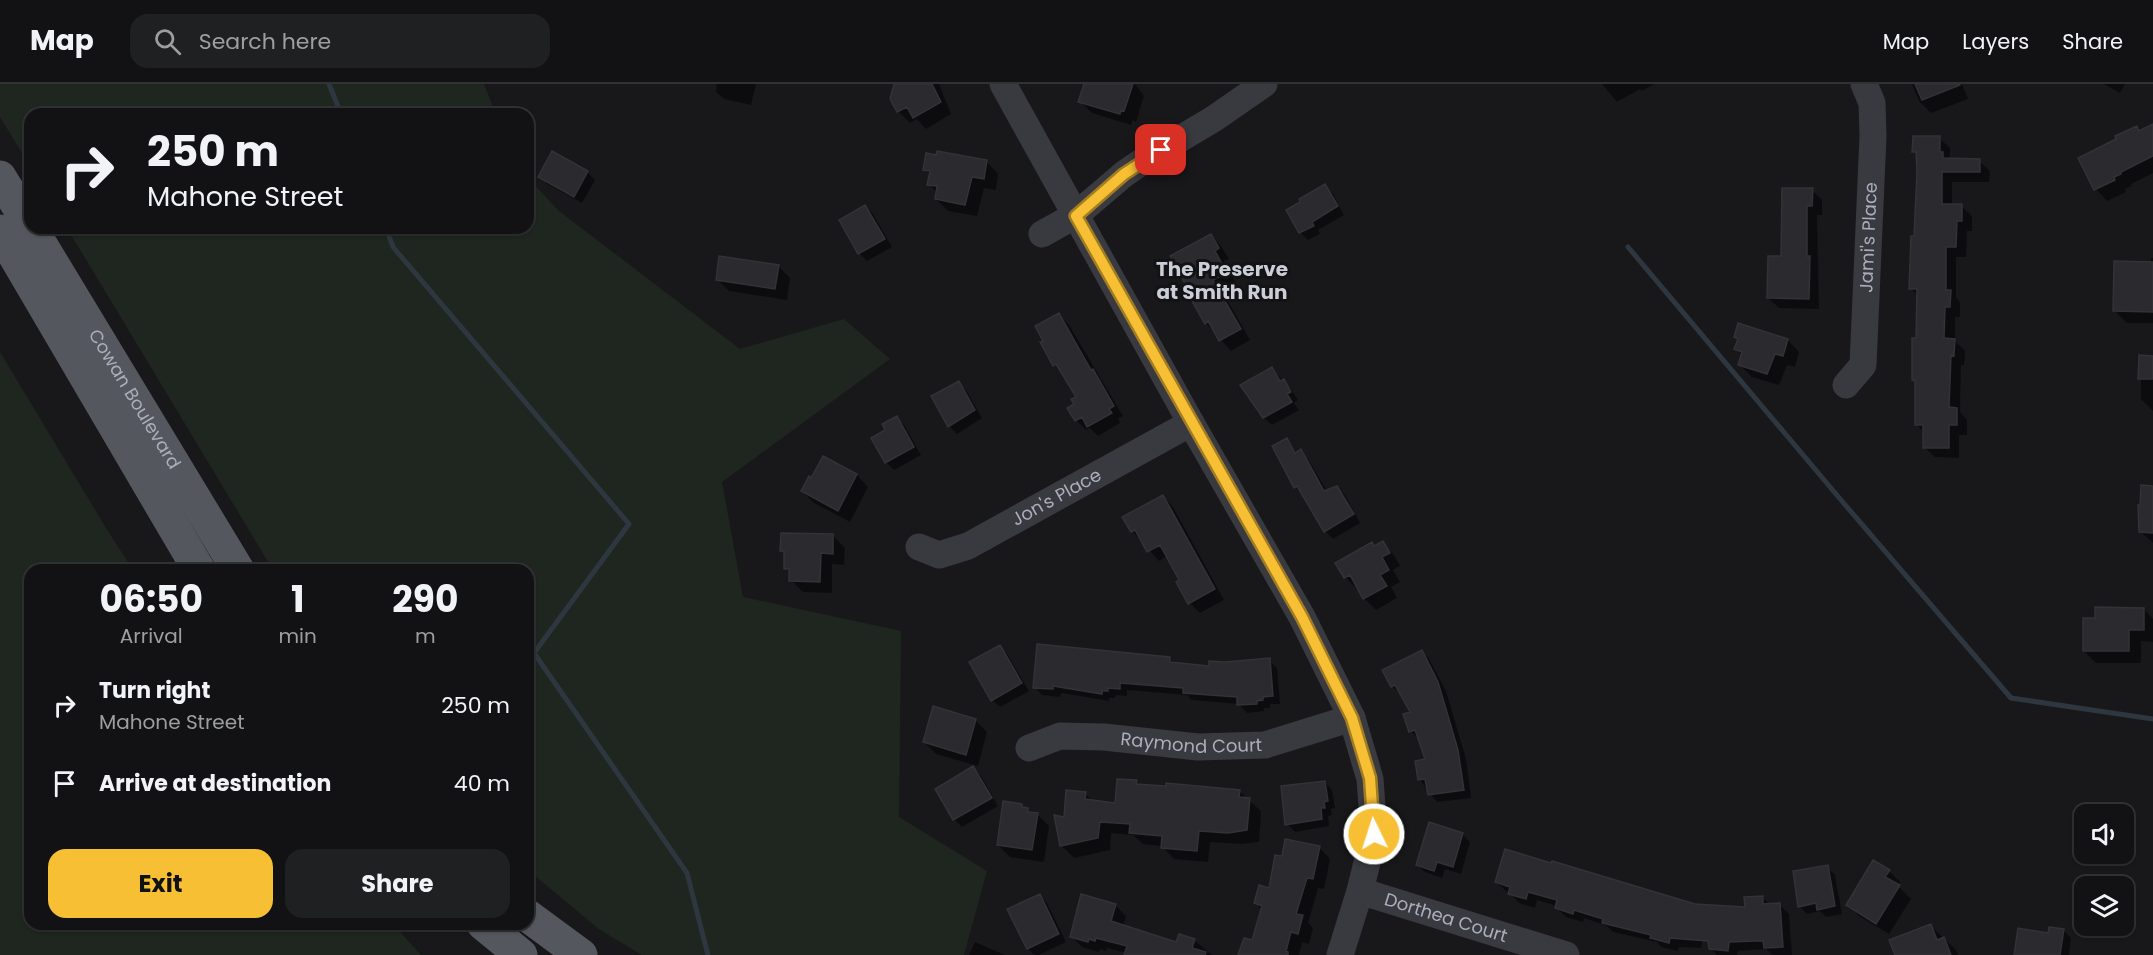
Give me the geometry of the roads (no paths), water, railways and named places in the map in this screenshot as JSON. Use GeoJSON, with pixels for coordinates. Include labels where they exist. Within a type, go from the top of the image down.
{"type":"FeatureCollection","features":[{"type":"Feature","properties":{"kind":"main road","name":"Cowan Boulevard"},"geometry":{"type":"LineString","coordinates":[[0,177],[24,216]]}},
{"type":"Feature","properties":{"kind":"main road","name":"Cowan Boulevard"},"geometry":{"type":"LineString","coordinates":[[0,231],[195,564]]}},
{"type":"Feature","properties":{"kind":"main road","name":"Cowan Boulevard"},"geometry":{"type":"LineString","coordinates":[[35,234],[234,564]]}},
{"type":"Feature","properties":{"kind":"main road"},"geometry":{"type":"LineString","coordinates":[[534,920],[581,955]]}},
{"type":"Feature","properties":{"kind":"main road"},"geometry":{"type":"LineString","coordinates":[[490,930],[521,955]]}},
{"type":"Feature","properties":{"kind":"street"},"geometry":{"type":"LineString","coordinates":[[1003,84],[1191,423],[1302,617],[1352,718],[1370,778],[1374,834],[1360,891],[1340,955]]}},
{"type":"Feature","properties":{"kind":"street"},"geometry":{"type":"LineString","coordinates":[[1042,234],[1076,216],[1124,174],[1215,118],[1264,84]]}},
{"type":"Feature","properties":{"kind":"street","name":"Jami's Place"},"geometry":{"type":"LineString","coordinates":[[1846,385],[1863,364],[1873,136],[1872,103],[1864,84]]}},
{"type":"Feature","properties":{"kind":"street","name":"Jon's Place"},"geometry":{"type":"LineString","coordinates":[[919,547],[939,555],[968,546],[1191,423]]}},
{"type":"Feature","properties":{"kind":"street","name":"Raymond Court"},"geometry":{"type":"LineString","coordinates":[[1029,748],[1060,736],[1104,737],[1198,747],[1265,745],[1352,718]]}},
{"type":"Feature","properties":{"kind":"street","name":"Dorthea Court"},"geometry":{"type":"LineString","coordinates":[[1360,891],[1566,955]]}},
{"type":"Feature","properties":{"kind":"waterway"},"geometry":{"type":"LineString","coordinates":[[329,84],[339,108]]}},
{"type":"Feature","properties":{"kind":"waterway"},"geometry":{"type":"LineString","coordinates":[[388,234],[393,247],[629,524],[534,653]]}},
{"type":"Feature","properties":{"kind":"waterway"},"geometry":{"type":"LineString","coordinates":[[1628,247],[2011,698],[2153,719]]}},
{"type":"Feature","properties":{"kind":"waterway"},"geometry":{"type":"LineString","coordinates":[[534,653],[687,873],[708,955]]}},
{"type":"Feature","properties":{"kind":"district","name":"The Preserve at Smith Run"},"geometry":{"type":"Point","coordinates":[1222,280]}}]}
